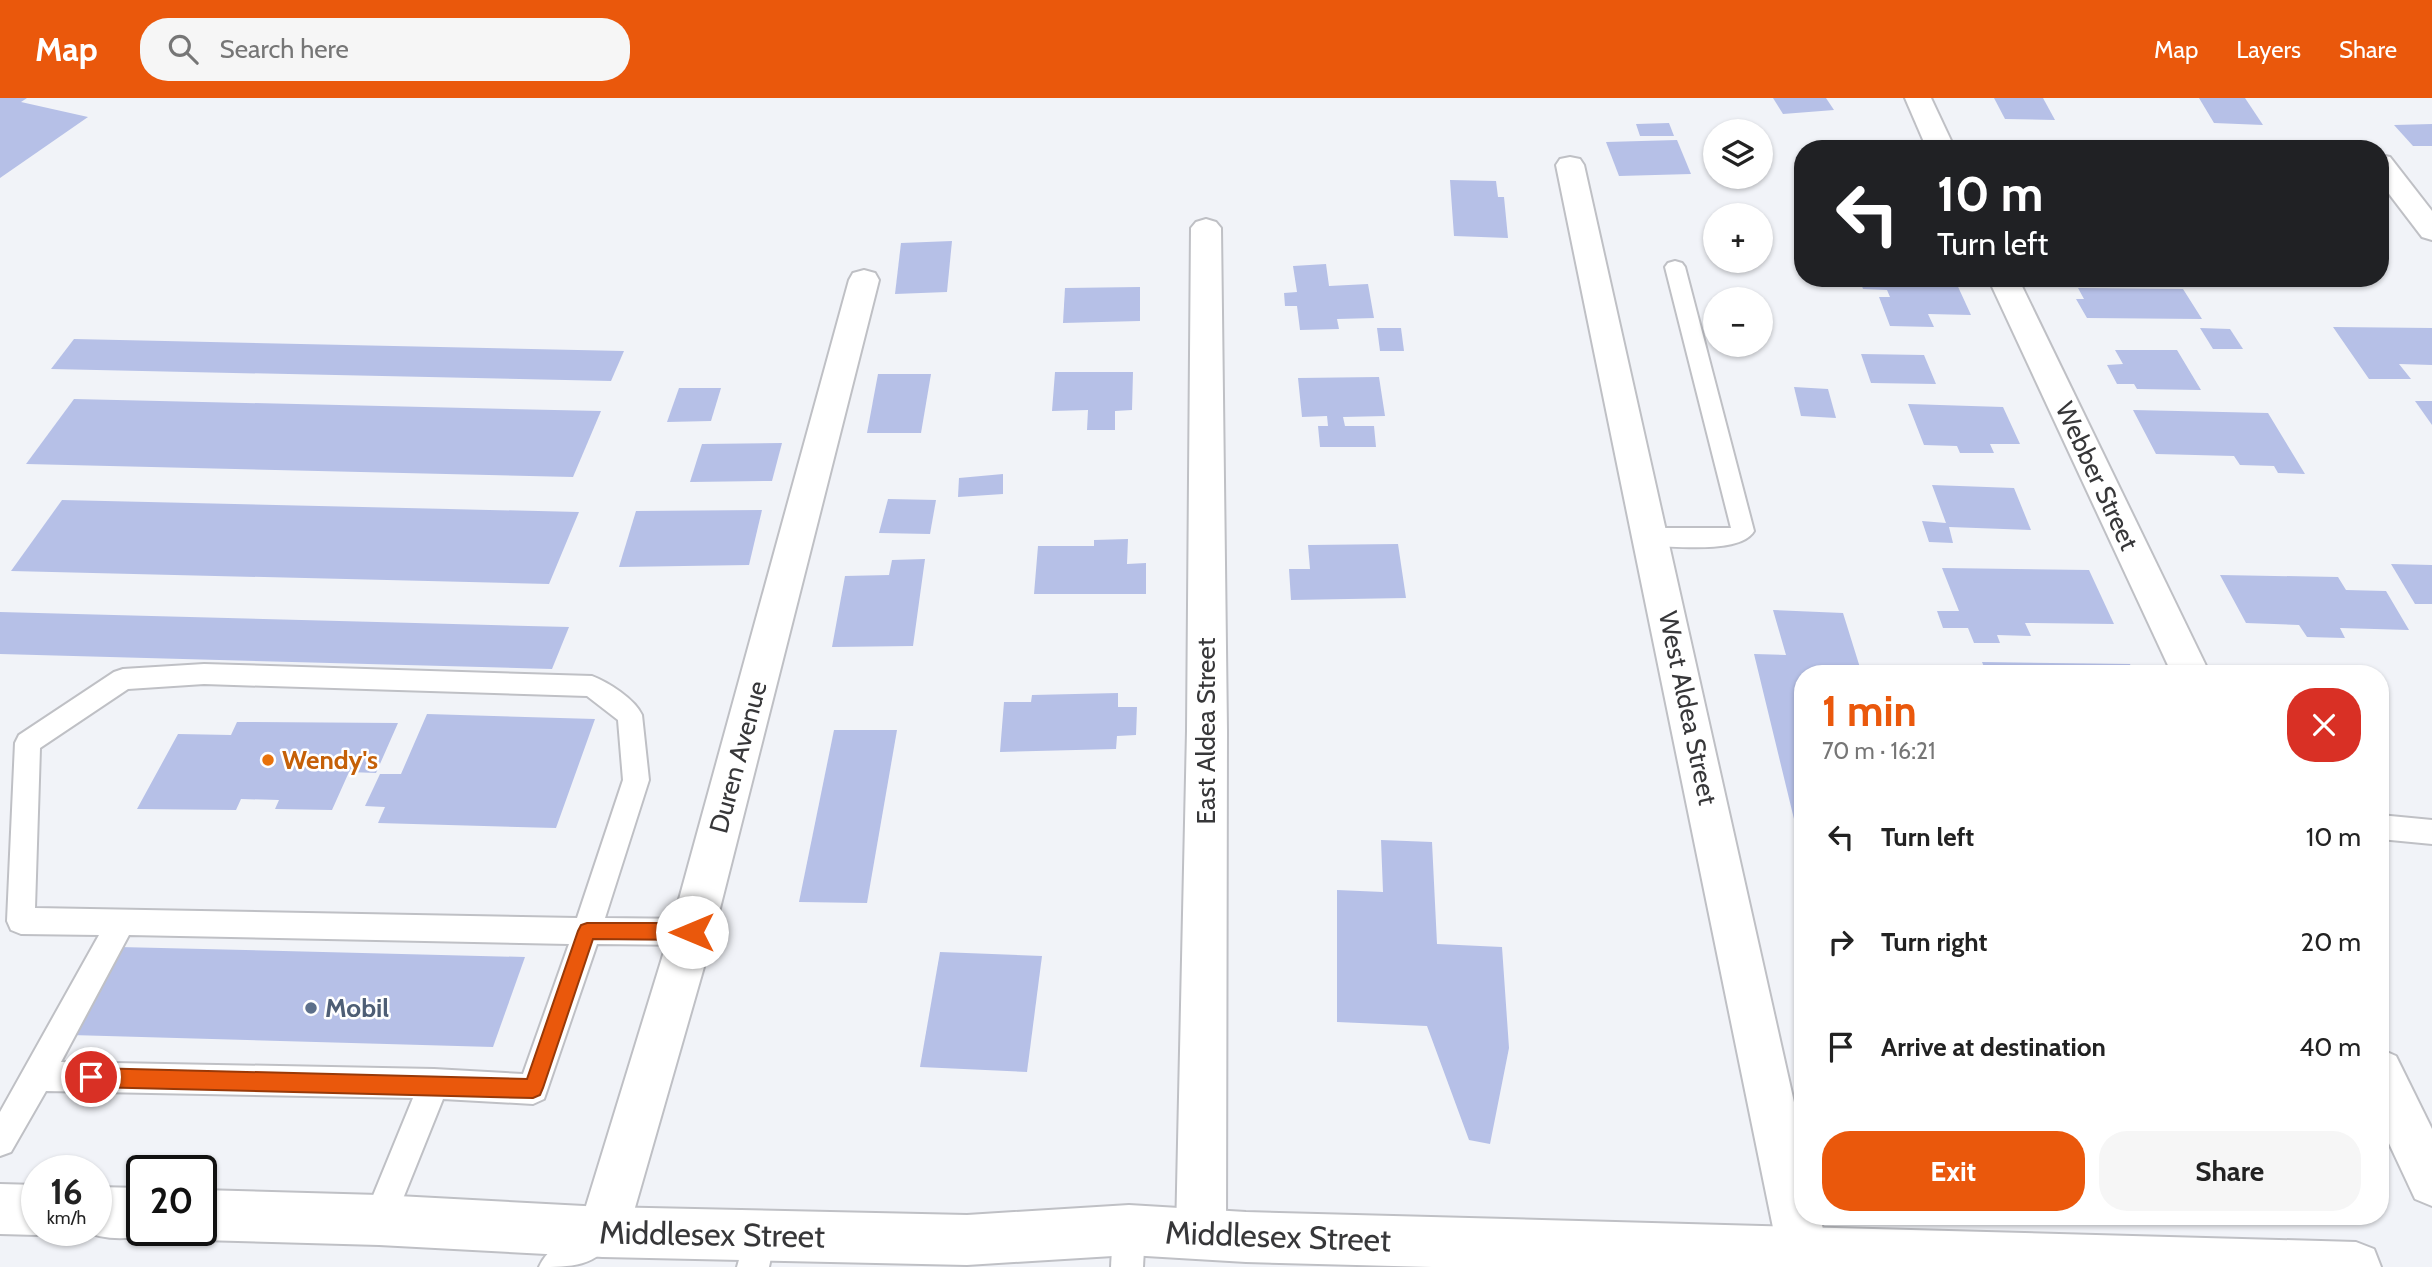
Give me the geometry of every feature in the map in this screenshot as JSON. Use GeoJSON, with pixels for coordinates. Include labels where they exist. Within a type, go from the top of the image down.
{"type":"FeatureCollection","features":[{"type":"Feature","properties":{"kind":"street"},"geometry":{"type":"LineString","coordinates":[[1918,98],[1937,140]]}},
{"type":"Feature","properties":{"kind":"street","name":"West Aldea Street"},"geometry":{"type":"LineString","coordinates":[[1570,165],[1794,1207]]}},
{"type":"Feature","properties":{"kind":"street"},"geometry":{"type":"LineString","coordinates":[[2389,175],[2432,231]]}},
{"type":"Feature","properties":{"kind":"street","name":"East Aldea Street"},"geometry":{"type":"LineString","coordinates":[[1201,1234],[1207,731],[1206,228]]}},
{"type":"Feature","properties":{"kind":"street","name":"Duren Avenue"},"geometry":{"type":"LineString","coordinates":[[603,1232],[692,932],[864,280]]}},
{"type":"Feature","properties":{"kind":"street","name":"Webber Street"},"geometry":{"type":"LineString","coordinates":[[2007,287],[2187,665]]}},
{"type":"Feature","properties":{"kind":"street"},"geometry":{"type":"LineString","coordinates":[[2389,1091],[2432,1182]]}},
{"type":"Feature","properties":{"kind":"street"},"geometry":{"type":"LineString","coordinates":[[0,1209],[21,1210]]}},
{"type":"Feature","properties":{"kind":"street","name":"Middlesex Street"},"geometry":{"type":"LineString","coordinates":[[217,1215],[379,1220],[603,1232],[757,1250],[965,1254],[1128,1249],[1201,1234],[1490,1255],[2356,1267]]}},
{"type":"Feature","properties":{"kind":"street","name":"West Aldea Street"},"geometry":{"type":"LineString","coordinates":[[1798,1225],[1805,1259]]}},
{"type":"Feature","properties":{"kind":"lane"},"geometry":{"type":"LineString","coordinates":[[1651,537],[1734,537],[1743,531],[1675,267]]}},
{"type":"Feature","properties":{"kind":"lane"},"geometry":{"type":"LineString","coordinates":[[38,1076],[533,1088],[587,931],[636,780],[630,715],[592,686],[204,674],[123,679],[28,743],[21,921],[587,931],[692,932]]}},
{"type":"Feature","properties":{"kind":"lane"},"geometry":{"type":"LineString","coordinates":[[2389,828],[2432,832]]}},
{"type":"Feature","properties":{"kind":"lane"},"geometry":{"type":"LineString","coordinates":[[0,1141],[121,922]]}},
{"type":"Feature","properties":{"kind":"lane"},"geometry":{"type":"LineString","coordinates":[[379,1220],[434,1084]]}},
{"type":"Feature","properties":{"kind":"lane"},"geometry":{"type":"LineString","coordinates":[[555,1267],[603,1232]]}},
{"type":"Feature","properties":{"kind":"building"},"geometry":{"type":"Polygon","coordinates":[[[0,98],[27,98],[21,102],[88,117],[0,178],[0,98]]]}},
{"type":"Feature","properties":{"kind":"building"},"geometry":{"type":"Polygon","coordinates":[[[1773,98],[1826,98],[1834,110],[1783,114],[1773,98]]]}},
{"type":"Feature","properties":{"kind":"building"},"geometry":{"type":"Polygon","coordinates":[[[1994,98],[2043,98],[2055,120],[2005,119],[1994,98]]]}},
{"type":"Feature","properties":{"kind":"building"},"geometry":{"type":"Polygon","coordinates":[[[2199,98],[2245,98],[2263,125],[2214,123],[2199,98]]]}},
{"type":"Feature","properties":{"kind":"building"},"geometry":{"type":"Polygon","coordinates":[[[1669,123],[1674,136],[1640,136],[1636,124],[1669,123]]]}},
{"type":"Feature","properties":{"kind":"building"},"geometry":{"type":"Polygon","coordinates":[[[2432,124],[2432,146],[2413,146],[2394,125],[2432,124]]]}},
{"type":"Feature","properties":{"kind":"building"},"geometry":{"type":"Polygon","coordinates":[[[1677,140],[1691,174],[1619,176],[1606,142],[1677,140]]]}},
{"type":"Feature","properties":{"kind":"building"},"geometry":{"type":"Polygon","coordinates":[[[1450,180],[1496,181],[1498,197],[1504,197],[1508,238],[1454,236],[1450,180]]]}},
{"type":"Feature","properties":{"kind":"building"},"geometry":{"type":"Polygon","coordinates":[[[952,241],[947,292],[895,294],[901,243],[952,241]]]}},
{"type":"Feature","properties":{"kind":"building"},"geometry":{"type":"Polygon","coordinates":[[[1326,264],[1329,286],[1368,284],[1374,318],[1337,319],[1339,329],[1300,330],[1297,306],[1285,306],[1284,293],[1297,292],[1293,266],[1326,264]]]}},
{"type":"Feature","properties":{"kind":"building"},"geometry":{"type":"Polygon","coordinates":[[[1140,287],[1140,321],[1063,323],[1065,288],[1140,287]]]}},
{"type":"Feature","properties":{"kind":"building"},"geometry":{"type":"Polygon","coordinates":[[[1862,287],[1958,287],[1971,315],[1928,314],[1934,327],[1890,326],[1879,297],[1890,297],[1887,290],[1862,287]]]}},
{"type":"Feature","properties":{"kind":"building"},"geometry":{"type":"Polygon","coordinates":[[[2078,288],[2183,289],[2202,319],[2087,318],[2076,299],[2084,299],[2078,288]]]}},
{"type":"Feature","properties":{"kind":"building"},"geometry":{"type":"Polygon","coordinates":[[[2333,327],[2432,328],[2432,365],[2399,364],[2411,379],[2369,379],[2333,327]]]}},
{"type":"Feature","properties":{"kind":"building"},"geometry":{"type":"Polygon","coordinates":[[[1377,328],[1401,328],[1404,351],[1380,351],[1377,328]]]}},
{"type":"Feature","properties":{"kind":"building"},"geometry":{"type":"Polygon","coordinates":[[[2200,328],[2230,329],[2243,349],[2213,349],[2200,328]]]}},
{"type":"Feature","properties":{"kind":"building"},"geometry":{"type":"Polygon","coordinates":[[[74,339],[624,351],[611,381],[51,369],[74,339]]]}},
{"type":"Feature","properties":{"kind":"building"},"geometry":{"type":"Polygon","coordinates":[[[2115,350],[2177,350],[2201,390],[2137,389],[2134,384],[2117,384],[2107,365],[2123,364],[2115,350]]]}},
{"type":"Feature","properties":{"kind":"building"},"geometry":{"type":"Polygon","coordinates":[[[1861,354],[1924,355],[1936,384],[1871,383],[1861,354]]]}},
{"type":"Feature","properties":{"kind":"building"},"geometry":{"type":"Polygon","coordinates":[[[1055,372],[1133,372],[1132,410],[1115,411],[1115,430],[1087,430],[1088,410],[1052,411],[1055,372]]]}},
{"type":"Feature","properties":{"kind":"building"},"geometry":{"type":"Polygon","coordinates":[[[878,374],[931,374],[921,433],[867,433],[878,374]]]}},
{"type":"Feature","properties":{"kind":"building"},"geometry":{"type":"Polygon","coordinates":[[[1379,377],[1385,416],[1343,417],[1345,426],[1374,426],[1376,447],[1320,447],[1318,426],[1328,426],[1327,416],[1302,417],[1298,378],[1379,377]]]}},
{"type":"Feature","properties":{"kind":"building"},"geometry":{"type":"Polygon","coordinates":[[[1794,387],[1828,389],[1836,418],[1801,416],[1794,387]]]}},
{"type":"Feature","properties":{"kind":"building"},"geometry":{"type":"Polygon","coordinates":[[[679,388],[721,388],[711,421],[667,422],[679,388]]]}},
{"type":"Feature","properties":{"kind":"building"},"geometry":{"type":"Polygon","coordinates":[[[74,399],[601,411],[573,477],[26,464],[74,399]]]}},
{"type":"Feature","properties":{"kind":"building"},"geometry":{"type":"Polygon","coordinates":[[[2415,401],[2432,401],[2432,425],[2415,401]]]}},
{"type":"Feature","properties":{"kind":"building"},"geometry":{"type":"Polygon","coordinates":[[[1908,404],[2003,407],[2020,444],[1990,444],[1994,453],[1960,453],[1957,446],[1924,445],[1908,404]]]}},
{"type":"Feature","properties":{"kind":"building"},"geometry":{"type":"Polygon","coordinates":[[[2133,410],[2268,413],[2305,474],[2278,473],[2274,466],[2240,465],[2234,456],[2156,454],[2133,410]]]}},
{"type":"Feature","properties":{"kind":"building"},"geometry":{"type":"Polygon","coordinates":[[[782,443],[772,481],[690,482],[702,444],[782,443]]]}},
{"type":"Feature","properties":{"kind":"building"},"geometry":{"type":"Polygon","coordinates":[[[1003,474],[1003,494],[958,497],[959,478],[1003,474]]]}},
{"type":"Feature","properties":{"kind":"building"},"geometry":{"type":"Polygon","coordinates":[[[1932,485],[2014,488],[2031,530],[1949,527],[1953,543],[1929,542],[1922,521],[1946,523],[1932,485]]]}},
{"type":"Feature","properties":{"kind":"building"},"geometry":{"type":"Polygon","coordinates":[[[888,499],[936,500],[930,534],[879,533],[888,499]]]}},
{"type":"Feature","properties":{"kind":"building"},"geometry":{"type":"Polygon","coordinates":[[[62,500],[579,512],[549,584],[11,571],[62,500]]]}},
{"type":"Feature","properties":{"kind":"building"},"geometry":{"type":"Polygon","coordinates":[[[762,510],[749,565],[619,567],[636,511],[762,510]]]}},
{"type":"Feature","properties":{"kind":"building"},"geometry":{"type":"Polygon","coordinates":[[[1128,539],[1127,564],[1146,563],[1146,594],[1034,594],[1038,546],[1094,546],[1094,540],[1128,539]]]}},
{"type":"Feature","properties":{"kind":"building"},"geometry":{"type":"Polygon","coordinates":[[[1398,544],[1406,598],[1291,600],[1289,569],[1310,569],[1308,545],[1398,544]]]}},
{"type":"Feature","properties":{"kind":"building"},"geometry":{"type":"Polygon","coordinates":[[[925,559],[913,646],[832,647],[845,576],[889,575],[892,560],[925,559]]]}},
{"type":"Feature","properties":{"kind":"building"},"geometry":{"type":"Polygon","coordinates":[[[2391,564],[2432,565],[2432,604],[2415,604],[2391,564]]]}},
{"type":"Feature","properties":{"kind":"building"},"geometry":{"type":"Polygon","coordinates":[[[1942,568],[2089,570],[2114,624],[2025,623],[2031,636],[1997,635],[2000,643],[1974,643],[1968,628],[1943,628],[1937,611],[1959,611],[1942,568]]]}},
{"type":"Feature","properties":{"kind":"building"},"geometry":{"type":"Polygon","coordinates":[[[2220,575],[2338,577],[2346,590],[2386,591],[2409,630],[2340,628],[2345,638],[2307,637],[2299,625],[2246,623],[2220,575]]]}},
{"type":"Feature","properties":{"kind":"building"},"geometry":{"type":"Polygon","coordinates":[[[1773,610],[1843,613],[1859,665],[1794,665],[1794,819],[1754,654],[1786,655],[1773,610]]]}},
{"type":"Feature","properties":{"kind":"building"},"geometry":{"type":"Polygon","coordinates":[[[0,612],[569,627],[552,669],[0,654],[0,612]]]}},
{"type":"Feature","properties":{"kind":"building"},"geometry":{"type":"Polygon","coordinates":[[[1982,662],[2130,665],[1983,665],[1982,662]]]}},
{"type":"Feature","properties":{"kind":"building"},"geometry":{"type":"Polygon","coordinates":[[[1118,693],[1118,707],[1137,707],[1136,735],[1117,736],[1116,749],[1000,752],[1004,702],[1031,702],[1032,695],[1118,693]]]}},
{"type":"Feature","properties":{"kind":"building"},"geometry":{"type":"Polygon","coordinates":[[[427,714],[595,719],[556,828],[378,823],[385,807],[365,806],[380,774],[401,774],[427,714]]]}},
{"type":"Feature","properties":{"kind":"building"},"geometry":{"type":"Polygon","coordinates":[[[237,722],[398,723],[376,773],[349,772],[332,810],[275,809],[279,800],[241,799],[236,810],[137,809],[178,734],[231,735],[237,722]]]}},
{"type":"Feature","properties":{"kind":"building"},"geometry":{"type":"Polygon","coordinates":[[[834,730],[897,730],[867,903],[799,902],[834,730]]]}},
{"type":"Feature","properties":{"kind":"building"},"geometry":{"type":"Polygon","coordinates":[[[1381,840],[1432,842],[1437,944],[1502,947],[1509,1048],[1490,1144],[1469,1140],[1427,1026],[1337,1022],[1337,890],[1383,892],[1381,840]]]}},
{"type":"Feature","properties":{"kind":"building"},"geometry":{"type":"Polygon","coordinates":[[[119,947],[525,957],[493,1047],[71,1035],[119,947]]]}},
{"type":"Feature","properties":{"kind":"building"},"geometry":{"type":"Polygon","coordinates":[[[940,952],[1042,956],[1027,1072],[920,1067],[940,952]]]}},
{"type":"Feature","properties":{"kind":"place","name":"Wendy's"},"geometry":{"type":"Point","coordinates":[268,760]}},
{"type":"Feature","properties":{"kind":"place","name":"Mobil"},"geometry":{"type":"Point","coordinates":[311,1008]}},
{"type":"Feature","properties":{"kind":"route"},"geometry":{"type":"LineString","coordinates":[[91,1077],[533,1088],[587,931],[692,932]]}}]}
